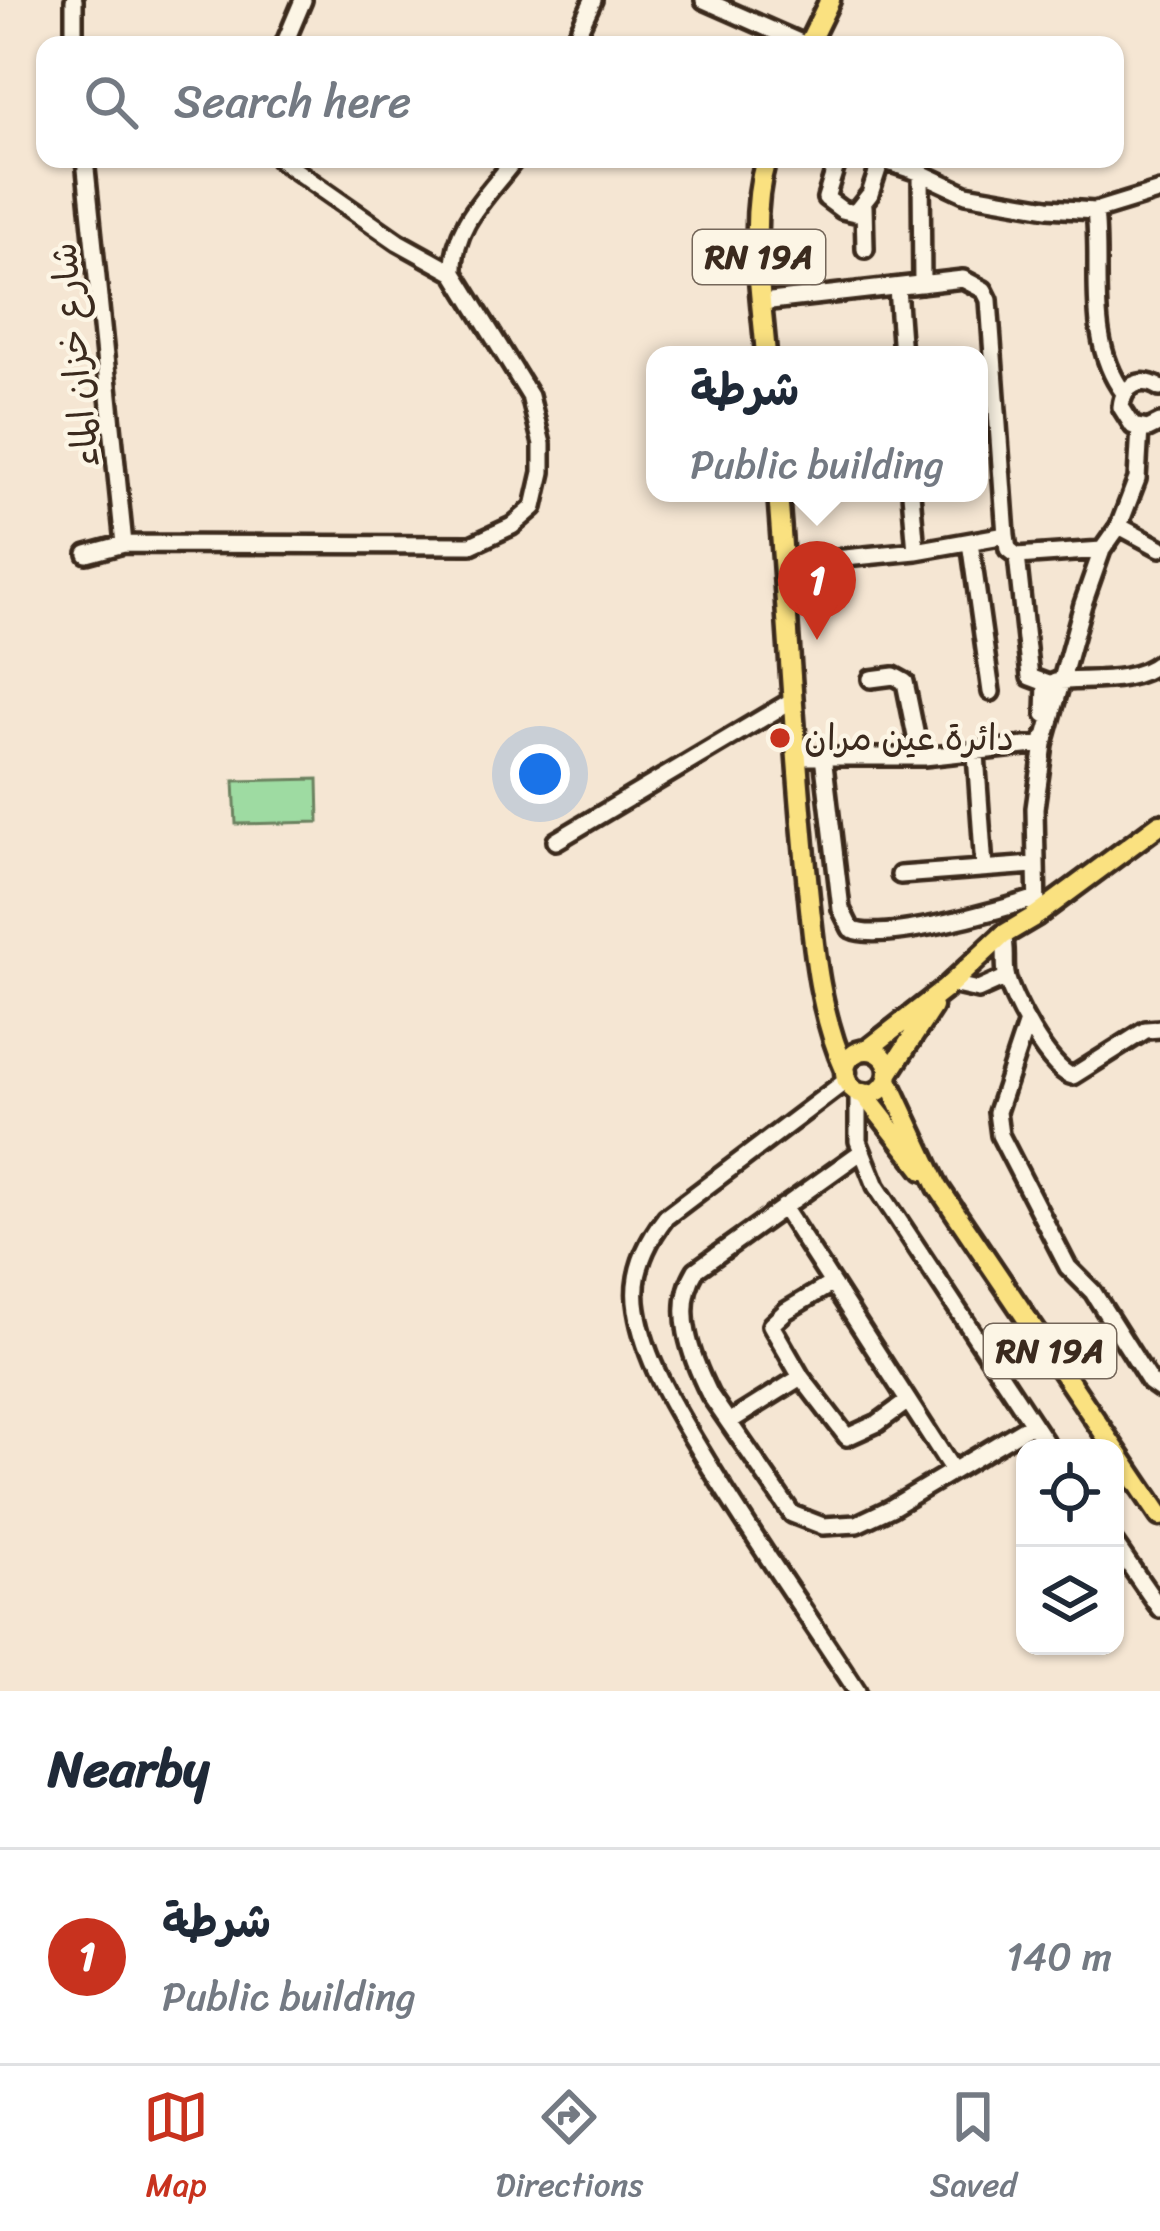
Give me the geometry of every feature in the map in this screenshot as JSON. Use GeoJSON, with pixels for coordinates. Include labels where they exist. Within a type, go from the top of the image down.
{"type":"FeatureCollection","features":[{"type":"Feature","properties":{"kind":"main road"},"geometry":{"type":"LineString","coordinates":[[812,36],[830,0]]}},
{"type":"Feature","properties":{"kind":"main road","name":"RN 19A"},"geometry":{"type":"LineString","coordinates":[[763,168],[756,224],[765,346]]}},
{"type":"Feature","properties":{"kind":"main road"},"geometry":{"type":"LineString","coordinates":[[779,502],[796,758],[824,1006],[854,1084],[938,1187]]}},
{"type":"Feature","properties":{"kind":"main road"},"geometry":{"type":"LineString","coordinates":[[854,1084],[851,1057],[948,987],[1036,906],[1160,824]]}},
{"type":"Feature","properties":{"kind":"main road"},"geometry":{"type":"LineString","coordinates":[[854,1084],[880,1089],[948,987]]}},
{"type":"Feature","properties":{"kind":"main road"},"geometry":{"type":"LineString","coordinates":[[824,1006],[865,1050],[883,1056],[938,1187]]}},
{"type":"Feature","properties":{"kind":"main road","name":"RN 19A"},"geometry":{"type":"LineString","coordinates":[[938,1187],[1160,1516]]}},
{"type":"Feature","properties":{"kind":"street"},"geometry":{"type":"LineString","coordinates":[[74,0],[74,36]]}},
{"type":"Feature","properties":{"kind":"street"},"geometry":{"type":"LineString","coordinates":[[288,36],[303,0]]}},
{"type":"Feature","properties":{"kind":"street"},"geometry":{"type":"LineString","coordinates":[[576,36],[592,0]]}},
{"type":"Feature","properties":{"kind":"street"},"geometry":{"type":"LineString","coordinates":[[704,0],[786,36]]}},
{"type":"Feature","properties":{"kind":"street","name":"شارع خزان الماء"},"geometry":{"type":"LineString","coordinates":[[87,168],[124,544]]}},
{"type":"Feature","properties":{"kind":"street"},"geometry":{"type":"LineString","coordinates":[[87,554],[124,544],[471,545],[512,526],[534,507],[542,472],[530,396],[454,273],[398,242],[292,168]]}},
{"type":"Feature","properties":{"kind":"street"},"geometry":{"type":"LineString","coordinates":[[454,273],[462,230],[508,168]]}},
{"type":"Feature","properties":{"kind":"street"},"geometry":{"type":"LineString","coordinates":[[835,168],[826,198],[855,213],[864,206]]}},
{"type":"Feature","properties":{"kind":"street"},"geometry":{"type":"LineString","coordinates":[[865,250],[864,206],[877,168]]}},
{"type":"Feature","properties":{"kind":"street"},"geometry":{"type":"LineString","coordinates":[[906,168],[966,194],[1048,208],[1095,211],[1160,191]]}},
{"type":"Feature","properties":{"kind":"street"},"geometry":{"type":"LineString","coordinates":[[921,173],[922,284]]}},
{"type":"Feature","properties":{"kind":"street"},"geometry":{"type":"LineString","coordinates":[[1095,211],[1099,334],[1111,376],[1124,393],[1123,415],[1140,428]]}},
{"type":"Feature","properties":{"kind":"street"},"geometry":{"type":"LineString","coordinates":[[762,302],[963,279],[984,290],[989,300],[1006,535],[1008,549],[1016,556],[1030,677],[1055,682],[1119,679],[1149,671],[1160,662]]}},
{"type":"Feature","properties":{"kind":"street"},"geometry":{"type":"LineString","coordinates":[[897,288],[901,346]]}},
{"type":"Feature","properties":{"kind":"street"},"geometry":{"type":"LineString","coordinates":[[1124,393],[1136,383],[1160,387]]}},
{"type":"Feature","properties":{"kind":"street"},"geometry":{"type":"LineString","coordinates":[[1140,428],[1160,422]]}},
{"type":"Feature","properties":{"kind":"street"},"geometry":{"type":"LineString","coordinates":[[824,755],[841,909],[850,929],[872,935],[1036,906],[1035,808],[1055,682],[1102,550],[1119,526],[1137,479],[1140,428]]}},
{"type":"Feature","properties":{"kind":"street"},"geometry":{"type":"LineString","coordinates":[[912,502],[916,550]]}},
{"type":"Feature","properties":{"kind":"street"},"geometry":{"type":"LineString","coordinates":[[1119,526],[1160,548]]}},
{"type":"Feature","properties":{"kind":"street"},"geometry":{"type":"LineString","coordinates":[[784,564],[1006,535]]}},
{"type":"Feature","properties":{"kind":"street"},"geometry":{"type":"LineString","coordinates":[[970,542],[991,692]]}},
{"type":"Feature","properties":{"kind":"street"},"geometry":{"type":"LineString","coordinates":[[1016,556],[1102,550]]}},
{"type":"Feature","properties":{"kind":"street"},"geometry":{"type":"LineString","coordinates":[[871,679],[894,676],[905,682],[920,756]]}},
{"type":"Feature","properties":{"kind":"street"},"geometry":{"type":"LineString","coordinates":[[556,842],[793,700]]}},
{"type":"Feature","properties":{"kind":"street"},"geometry":{"type":"LineString","coordinates":[[796,758],[976,754],[1044,744]]}},
{"type":"Feature","properties":{"kind":"street"},"geometry":{"type":"LineString","coordinates":[[976,754],[984,868]]}},
{"type":"Feature","properties":{"kind":"street"},"geometry":{"type":"LineString","coordinates":[[900,875],[1034,865]]}},
{"type":"Feature","properties":{"kind":"street"},"geometry":{"type":"LineString","coordinates":[[1003,935],[1005,978],[1021,1004],[1026,1024],[1066,1076],[1146,1030],[1160,1029]]}},
{"type":"Feature","properties":{"kind":"street"},"geometry":{"type":"LineString","coordinates":[[948,987],[978,990],[1005,978]]}},
{"type":"Feature","properties":{"kind":"street"},"geometry":{"type":"LineString","coordinates":[[1026,1024],[997,1112],[1000,1135],[1068,1268],[1093,1292],[1150,1382],[1160,1389]]}},
{"type":"Feature","properties":{"kind":"street"},"geometry":{"type":"LineString","coordinates":[[857,1691],[677,1413],[643,1333],[636,1284],[651,1237],[667,1217],[854,1084],[861,1152],[876,1186],[1042,1439]]}},
{"type":"Feature","properties":{"kind":"street"},"geometry":{"type":"LineString","coordinates":[[861,1152],[704,1260],[685,1292],[684,1317],[699,1373],[729,1422],[792,1514],[824,1526],[856,1525],[891,1508],[1032,1424]]}},
{"type":"Feature","properties":{"kind":"street"},"geometry":{"type":"LineString","coordinates":[[783,1207],[952,1469]]}},
{"type":"Feature","properties":{"kind":"street"},"geometry":{"type":"LineString","coordinates":[[831,1283],[771,1324],[801,1377],[847,1437],[878,1423],[908,1401]]}},
{"type":"Feature","properties":{"kind":"street"},"geometry":{"type":"LineString","coordinates":[[729,1422],[801,1377]]}},
{"type":"Feature","properties":{"kind":"street"},"geometry":{"type":"LineString","coordinates":[[1117,1547],[1160,1610]]}},
{"type":"Feature","properties":{"kind":"green space"},"geometry":{"type":"Polygon","coordinates":[[[318,779],[319,822],[236,824],[234,781],[318,779]]]}},
{"type":"Feature","properties":{"kind":"place","name":"شرطة"},"geometry":{"type":"Point","coordinates":[817,640]}},
{"type":"Feature","properties":{"kind":"place","name":"دائرة عين مران"},"geometry":{"type":"Point","coordinates":[780,738]}}]}
